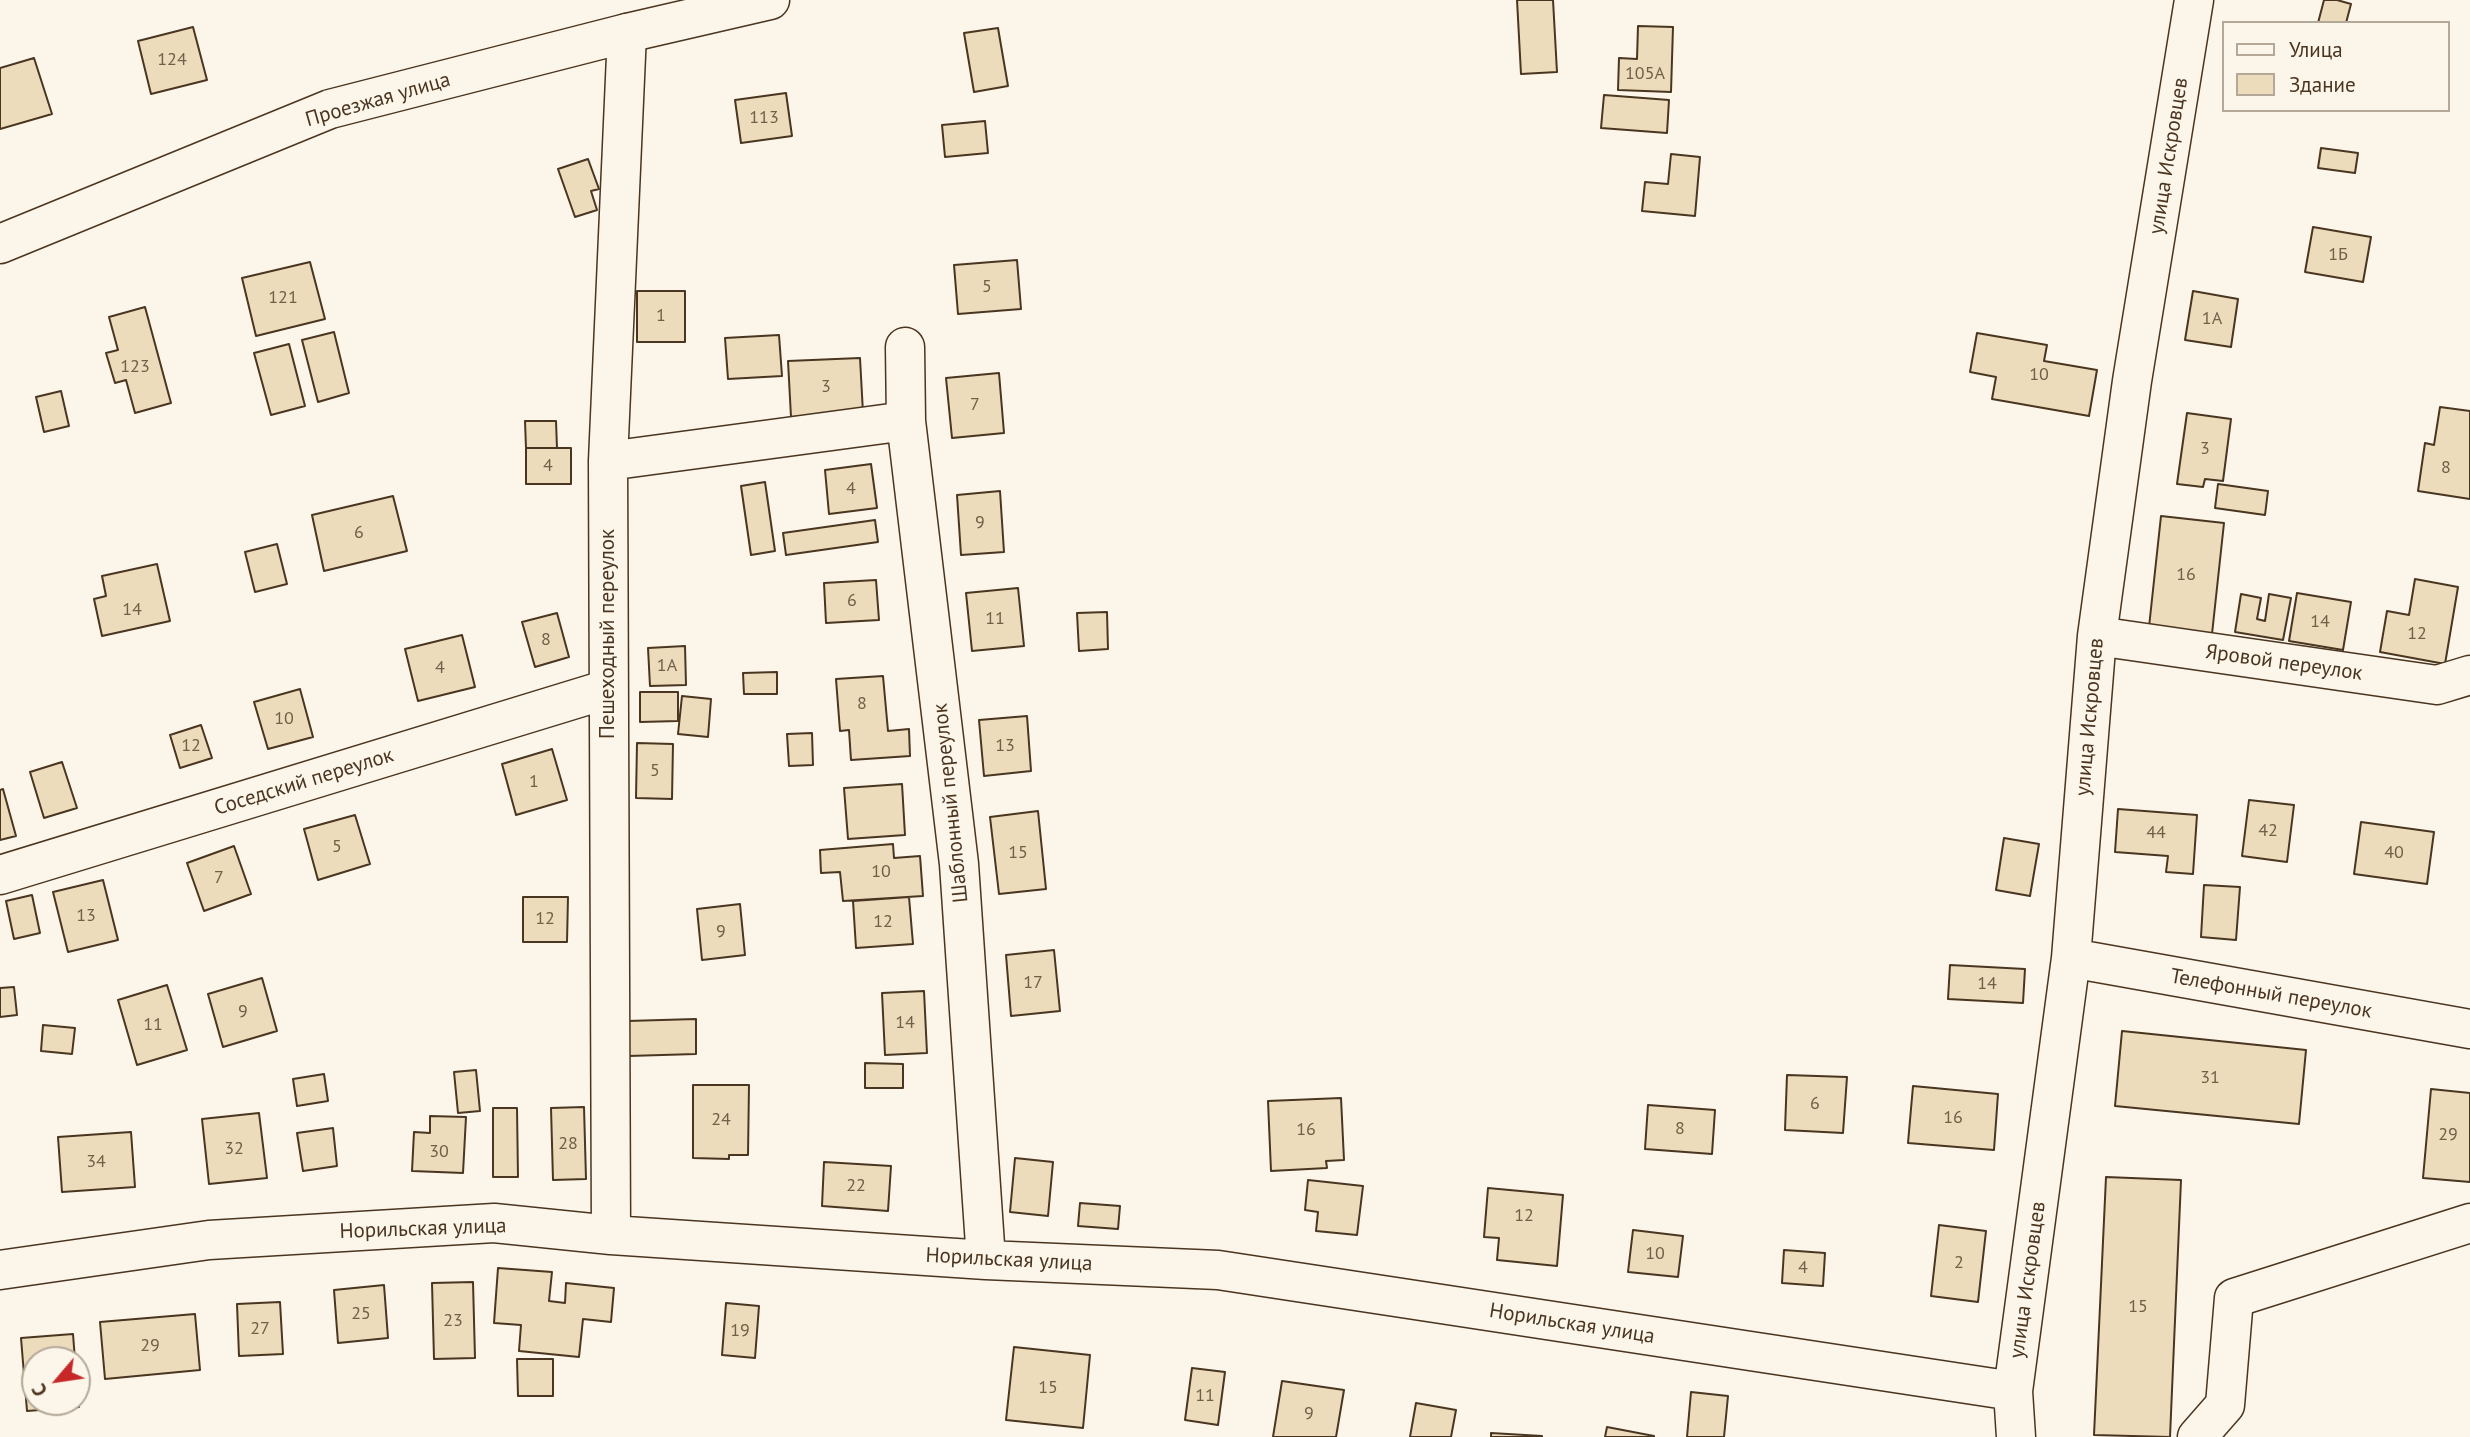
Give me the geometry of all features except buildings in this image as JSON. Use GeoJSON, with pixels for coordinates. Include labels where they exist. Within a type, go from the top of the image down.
{"type":"FeatureCollection","features":[{"type":"Feature","properties":{"kind":"street","name":"Проезжая улица"},"geometry":{"type":"LineString","coordinates":[[0,244],[330,110],[627,33],[770,0]]}},
{"type":"Feature","properties":{"kind":"street","name":"улица Искровцев"},"geometry":{"type":"LineString","coordinates":[[2016,1437],[2013,1391],[2071,958],[2096,636],[2132,381],[2194,0]]}},
{"type":"Feature","properties":{"kind":"street","name":"Пешеходный переулок"},"geometry":{"type":"LineString","coordinates":[[611,1235],[608,461],[627,33]]}},
{"type":"Feature","properties":{"kind":"street","name":"Шаблонный переулок"},"geometry":{"type":"LineString","coordinates":[[905,347],[906,421],[959,864],[986,1260]]}},
{"type":"Feature","properties":{"kind":"street"},"geometry":{"type":"LineString","coordinates":[[608,461],[906,421]]}},
{"type":"Feature","properties":{"kind":"street","name":"Яровой переулок"},"geometry":{"type":"LineString","coordinates":[[2096,636],[2437,685],[2470,675]]}},
{"type":"Feature","properties":{"kind":"street","name":"Соседский переулок"},"geometry":{"type":"LineString","coordinates":[[0,875],[608,688]]}},
{"type":"Feature","properties":{"kind":"street","name":"Телефонный переулок"},"geometry":{"type":"LineString","coordinates":[[2071,958],[2470,1029]]}},
{"type":"Feature","properties":{"kind":"street","name":"Норильская улица"},"geometry":{"type":"LineString","coordinates":[[0,1270],[209,1240],[494,1223],[611,1235],[986,1260],[1218,1270],[2013,1391]]}},
{"type":"Feature","properties":{"kind":"street"},"geometry":{"type":"LineString","coordinates":[[2197,1437],[2225,1405],[2234,1298],[2470,1223]]}}]}
